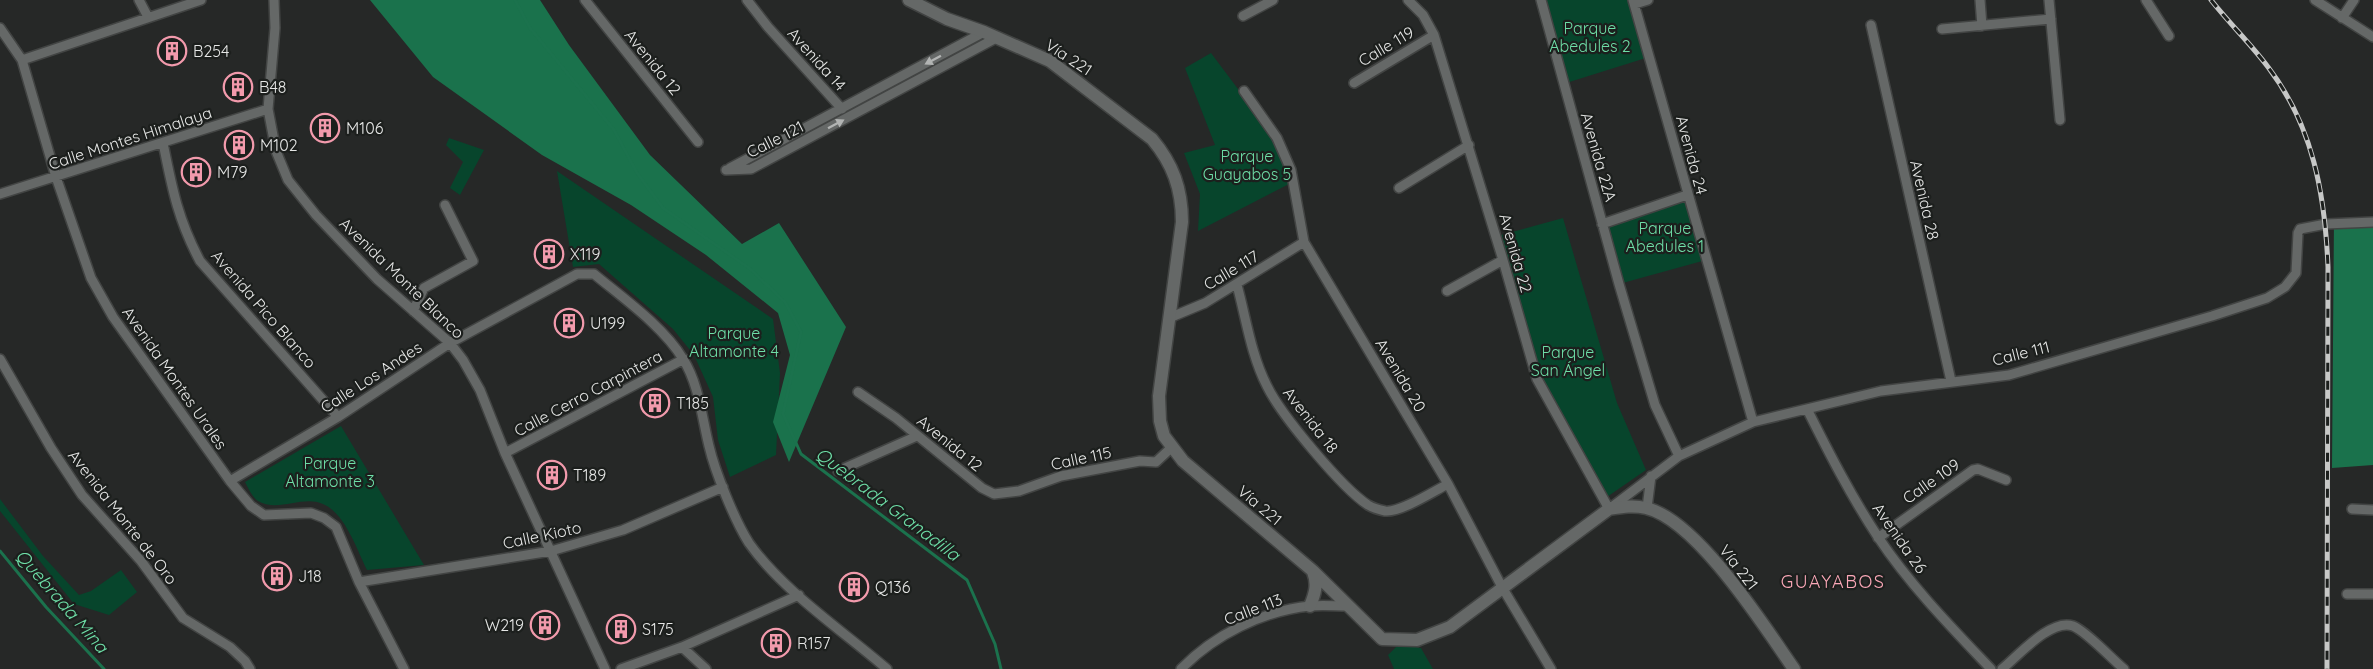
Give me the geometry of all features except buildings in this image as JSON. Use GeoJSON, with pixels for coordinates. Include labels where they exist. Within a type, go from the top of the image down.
{"type":"FeatureCollection","features":[{"type":"Feature","properties":{"kind":"main road","name":"Vía 221"},"geometry":{"type":"LineString","coordinates":[[909,0],[947,19],[1050,60],[1152,139],[1165,155],[1177,180],[1182,202],[1182,222],[1159,396],[1160,421],[1164,436],[1183,461],[1312,571],[1382,639],[1417,640],[1450,627],[1609,509],[1632,505],[1647,508],[1679,525],[1704,549],[1794,669]]}},
{"type":"Feature","properties":{"kind":"main road"},"geometry":{"type":"LineString","coordinates":[[1310,606],[1316,591],[1316,580],[1312,571]]}},
{"type":"Feature","properties":{"kind":"street"},"geometry":{"type":"LineString","coordinates":[[139,0],[148,17]]}},
{"type":"Feature","properties":{"kind":"street"},"geometry":{"type":"LineString","coordinates":[[22,60],[201,0]]}},
{"type":"Feature","properties":{"kind":"street","name":"Avenida Monte Blanco"},"geometry":{"type":"LineString","coordinates":[[274,0],[275,28],[268,109],[276,151],[288,180],[316,215],[377,279],[450,344],[463,360],[480,390],[505,453],[605,669]]}},
{"type":"Feature","properties":{"kind":"street","name":"Avenida 12"},"geometry":{"type":"LineString","coordinates":[[585,0],[698,142]]}},
{"type":"Feature","properties":{"kind":"street","name":"Avenida 14"},"geometry":{"type":"LineString","coordinates":[[747,0],[768,27],[842,109]]}},
{"type":"Feature","properties":{"kind":"street"},"geometry":{"type":"LineString","coordinates":[[1243,16],[1273,0]]}},
{"type":"Feature","properties":{"kind":"street","name":"Avenida 22"},"geometry":{"type":"LineString","coordinates":[[1408,0],[1423,15],[1434,35],[1469,145],[1537,379],[1609,509]]}},
{"type":"Feature","properties":{"kind":"street","name":"Avenida 22A"},"geometry":{"type":"LineString","coordinates":[[1541,0],[1602,224],[1655,405],[1679,456]]}},
{"type":"Feature","properties":{"kind":"street"},"geometry":{"type":"LineString","coordinates":[[1634,2],[1648,0]]}},
{"type":"Feature","properties":{"kind":"street"},"geometry":{"type":"LineString","coordinates":[[1980,0],[1982,26]]}},
{"type":"Feature","properties":{"kind":"street"},"geometry":{"type":"LineString","coordinates":[[2049,0],[2060,120]]}},
{"type":"Feature","properties":{"kind":"street"},"geometry":{"type":"LineString","coordinates":[[2146,0],[2169,36]]}},
{"type":"Feature","properties":{"kind":"street"},"geometry":{"type":"LineString","coordinates":[[2315,0],[2373,38]]}},
{"type":"Feature","properties":{"kind":"street"},"geometry":{"type":"LineString","coordinates":[[2342,18],[2354,0]]}},
{"type":"Feature","properties":{"kind":"street","name":"Avenida 24"},"geometry":{"type":"LineString","coordinates":[[1634,2],[1753,422]]}},
{"type":"Feature","properties":{"kind":"street"},"geometry":{"type":"LineString","coordinates":[[1942,29],[2050,19]]}},
{"type":"Feature","properties":{"kind":"street","name":"Avenida 28"},"geometry":{"type":"LineString","coordinates":[[1871,26],[1951,381]]}},
{"type":"Feature","properties":{"kind":"street","name":"Avenida Montes Urales"},"geometry":{"type":"LineString","coordinates":[[0,28],[22,60],[56,177],[91,278],[113,317],[230,481],[251,506],[264,515],[311,513],[324,518],[336,527],[359,582],[404,669]]}},
{"type":"Feature","properties":{"kind":"street","name":"Calle 121"},"geometry":{"type":"LineString","coordinates":[[984,32],[726,170],[751,170],[998,38]]}},
{"type":"Feature","properties":{"kind":"street","name":"Calle 119"},"geometry":{"type":"LineString","coordinates":[[1354,83],[1434,35]]}},
{"type":"Feature","properties":{"kind":"street","name":"Avenida 20"},"geometry":{"type":"LineString","coordinates":[[1244,91],[1276,138],[1291,170],[1304,242],[1448,484],[1502,587],[1551,669]]}},
{"type":"Feature","properties":{"kind":"street","name":"Calle Montes Himalaya"},"geometry":{"type":"LineString","coordinates":[[0,194],[268,109]]}},
{"type":"Feature","properties":{"kind":"street","name":"Avenida Pico Blanco"},"geometry":{"type":"LineString","coordinates":[[163,143],[174,200],[185,233],[200,261],[338,417]]}},
{"type":"Feature","properties":{"kind":"street"},"geometry":{"type":"LineString","coordinates":[[1400,188],[1469,145]]}},
{"type":"Feature","properties":{"kind":"street"},"geometry":{"type":"LineString","coordinates":[[1602,224],[1687,195]]}},
{"type":"Feature","properties":{"kind":"street"},"geometry":{"type":"LineString","coordinates":[[413,311],[424,288],[473,261],[445,205]]}},
{"type":"Feature","properties":{"kind":"street","name":"Calle 111"},"geometry":{"type":"LineString","coordinates":[[1609,509],[1679,456],[1753,422],[1881,391],[2009,375],[2267,298],[2285,286],[2296,273],[2300,229],[2326,224],[2373,222]]}},
{"type":"Feature","properties":{"kind":"street","name":"Calle 117"},"geometry":{"type":"LineString","coordinates":[[1169,318],[1205,303],[1238,285],[1304,242]]}},
{"type":"Feature","properties":{"kind":"street"},"geometry":{"type":"LineString","coordinates":[[1447,291],[1503,260]]}},
{"type":"Feature","properties":{"kind":"street","name":"Calle Los Andes"},"geometry":{"type":"LineString","coordinates":[[230,481],[338,417],[450,344],[578,274],[594,274],[667,338],[684,359]]}},
{"type":"Feature","properties":{"kind":"street","name":"Avenida 18"},"geometry":{"type":"LineString","coordinates":[[1238,285],[1255,356],[1267,387],[1284,415],[1355,495],[1370,507],[1388,511],[1448,484]]}},
{"type":"Feature","properties":{"kind":"street","name":"Avenida Monte de Oro"},"geometry":{"type":"LineString","coordinates":[[0,359],[51,448],[82,495],[141,561],[183,618],[230,647],[250,669]]}},
{"type":"Feature","properties":{"kind":"street"},"geometry":{"type":"LineString","coordinates":[[684,359],[693,380],[709,449],[723,487],[748,541],[766,565],[887,669]]}},
{"type":"Feature","properties":{"kind":"street","name":"Calle Cerro Carpintera"},"geometry":{"type":"LineString","coordinates":[[505,453],[684,359]]}},
{"type":"Feature","properties":{"kind":"street","name":"Avenida 12"},"geometry":{"type":"LineString","coordinates":[[858,392],[982,488],[994,494]]}},
{"type":"Feature","properties":{"kind":"street","name":"Avenida 26"},"geometry":{"type":"LineString","coordinates":[[1808,409],[1845,483],[1878,537],[1936,612],[1990,669]]}},
{"type":"Feature","properties":{"kind":"street"},"geometry":{"type":"LineString","coordinates":[[838,471],[917,436]]}},
{"type":"Feature","properties":{"kind":"street","name":"Calle 115"},"geometry":{"type":"LineString","coordinates":[[994,494],[1019,491],[1061,476],[1140,461],[1156,462],[1172,447]]}},
{"type":"Feature","properties":{"kind":"street","name":"Calle 109"},"geometry":{"type":"LineString","coordinates":[[1878,537],[1973,470],[1978,469],[2006,480]]}},
{"type":"Feature","properties":{"kind":"street"},"geometry":{"type":"LineString","coordinates":[[1647,508],[1652,476]]}},
{"type":"Feature","properties":{"kind":"street","name":"Calle Kioto"},"geometry":{"type":"LineString","coordinates":[[359,582],[551,551],[623,530],[723,487]]}},
{"type":"Feature","properties":{"kind":"street"},"geometry":{"type":"LineString","coordinates":[[2352,509],[2373,510]]}},
{"type":"Feature","properties":{"kind":"street"},"geometry":{"type":"LineString","coordinates":[[2347,594],[2373,594]]}},
{"type":"Feature","properties":{"kind":"street"},"geometry":{"type":"LineString","coordinates":[[621,669],[681,647],[799,595]]}},
{"type":"Feature","properties":{"kind":"street","name":"Calle 113"},"geometry":{"type":"LineString","coordinates":[[1181,669],[1203,648],[1225,635],[1273,614],[1310,606],[1347,606]]}},
{"type":"Feature","properties":{"kind":"street"},"geometry":{"type":"LineString","coordinates":[[2002,669],[2047,630],[2060,625],[2073,626],[2124,669]]}},
{"type":"Feature","properties":{"kind":"street"},"geometry":{"type":"LineString","coordinates":[[681,647],[706,669]]}},
{"type":"Feature","properties":{"kind":"green space"},"geometry":{"type":"Polygon","coordinates":[[[370,0],[540,0],[569,45],[650,155],[742,244],[779,223],[846,327],[789,462],[773,422],[790,355],[778,313],[706,255],[631,205],[542,155],[433,77],[370,0]]]}},
{"type":"Feature","properties":{"kind":"green space","name":"Parque Abedules 2"},"geometry":{"type":"Polygon","coordinates":[[[1541,0],[1631,0],[1649,57],[1563,84],[1541,0]]]}},
{"type":"Feature","properties":{"kind":"green space","name":"Parque Guayabos 5"},"geometry":{"type":"Polygon","coordinates":[[[1211,53],[1277,141],[1291,183],[1198,231],[1200,194],[1184,153],[1215,145],[1185,68],[1211,53]]]}},
{"type":"Feature","properties":{"kind":"green space"},"geometry":{"type":"Polygon","coordinates":[[[449,138],[484,150],[460,195],[450,188],[463,162],[446,145],[449,138]]]}},
{"type":"Feature","properties":{"kind":"green space","name":"Parque Altamonte 4"},"geometry":{"type":"Polygon","coordinates":[[[557,171],[773,319],[780,373],[776,455],[730,477],[718,440],[713,397],[694,355],[673,329],[599,264],[573,267],[557,171]]]}},
{"type":"Feature","properties":{"kind":"green space","name":"Parque Abedules 1"},"geometry":{"type":"Polygon","coordinates":[[[1687,195],[1706,260],[1619,284],[1602,224],[1687,195]]]}},
{"type":"Feature","properties":{"kind":"green space","name":"Parque San Ángel"},"geometry":{"type":"Polygon","coordinates":[[[1563,218],[1617,403],[1646,470],[1604,499],[1537,379],[1501,235],[1563,218]]]}},
{"type":"Feature","properties":{"kind":"green space"},"geometry":{"type":"Polygon","coordinates":[[[2334,218],[2373,218],[2373,465],[2332,468],[2334,218]]]}},
{"type":"Feature","properties":{"kind":"green space","name":"Parque Altamonte 3"},"geometry":{"type":"Polygon","coordinates":[[[341,426],[424,565],[367,570],[344,524],[331,509],[323,504],[307,501],[282,505],[266,504],[256,500],[251,493],[245,482],[341,426]]]}},
{"type":"Feature","properties":{"kind":"green space"},"geometry":{"type":"Polygon","coordinates":[[[0,499],[43,556],[79,595],[91,591],[121,570],[137,592],[109,615],[74,604],[0,511],[0,499]]]}},
{"type":"Feature","properties":{"kind":"green space"},"geometry":{"type":"Polygon","coordinates":[[[1399,644],[1421,648],[1433,669],[1394,669],[1388,655],[1399,644]]]}},
{"type":"Feature","properties":{"kind":"waterway","name":"Quebrada Granadilla"},"geometry":{"type":"LineString","coordinates":[[515,0],[530,28],[614,130],[637,173],[663,208],[749,268],[785,302],[801,332],[783,414],[801,454],[967,580],[995,644],[1001,669]]}},
{"type":"Feature","properties":{"kind":"waterway","name":"Quebrada Mina"},"geometry":{"type":"LineString","coordinates":[[0,551],[46,607],[104,669]]}},
{"type":"Feature","properties":{"kind":"railway"},"geometry":{"type":"LineString","coordinates":[[2211,0],[2261,58],[2283,90],[2306,137],[2320,187],[2328,267],[2327,669]]}},
{"type":"Feature","properties":{"kind":"place","name":"B254"},"geometry":{"type":"Point","coordinates":[172,51]}},
{"type":"Feature","properties":{"kind":"place","name":"B48"},"geometry":{"type":"Point","coordinates":[238,87]}},
{"type":"Feature","properties":{"kind":"place","name":"M106"},"geometry":{"type":"Point","coordinates":[325,128]}},
{"type":"Feature","properties":{"kind":"place","name":"M102"},"geometry":{"type":"Point","coordinates":[239,145]}},
{"type":"Feature","properties":{"kind":"place","name":"M79"},"geometry":{"type":"Point","coordinates":[196,172]}},
{"type":"Feature","properties":{"kind":"place","name":"X119"},"geometry":{"type":"Point","coordinates":[549,254]}},
{"type":"Feature","properties":{"kind":"place","name":"U199"},"geometry":{"type":"Point","coordinates":[569,323]}},
{"type":"Feature","properties":{"kind":"place","name":"T185"},"geometry":{"type":"Point","coordinates":[655,403]}},
{"type":"Feature","properties":{"kind":"place","name":"T189"},"geometry":{"type":"Point","coordinates":[552,475]}},
{"type":"Feature","properties":{"kind":"place","name":"J18"},"geometry":{"type":"Point","coordinates":[277,576]}},
{"type":"Feature","properties":{"kind":"place","name":"Q136"},"geometry":{"type":"Point","coordinates":[854,587]}},
{"type":"Feature","properties":{"kind":"place","name":"W219"},"geometry":{"type":"Point","coordinates":[545,625]}},
{"type":"Feature","properties":{"kind":"place","name":"S175"},"geometry":{"type":"Point","coordinates":[621,629]}},
{"type":"Feature","properties":{"kind":"place","name":"R157"},"geometry":{"type":"Point","coordinates":[776,643]}},
{"type":"Feature","properties":{"kind":"district","name":"GUAYABOS"},"geometry":{"type":"Point","coordinates":[1833,581]}}]}
